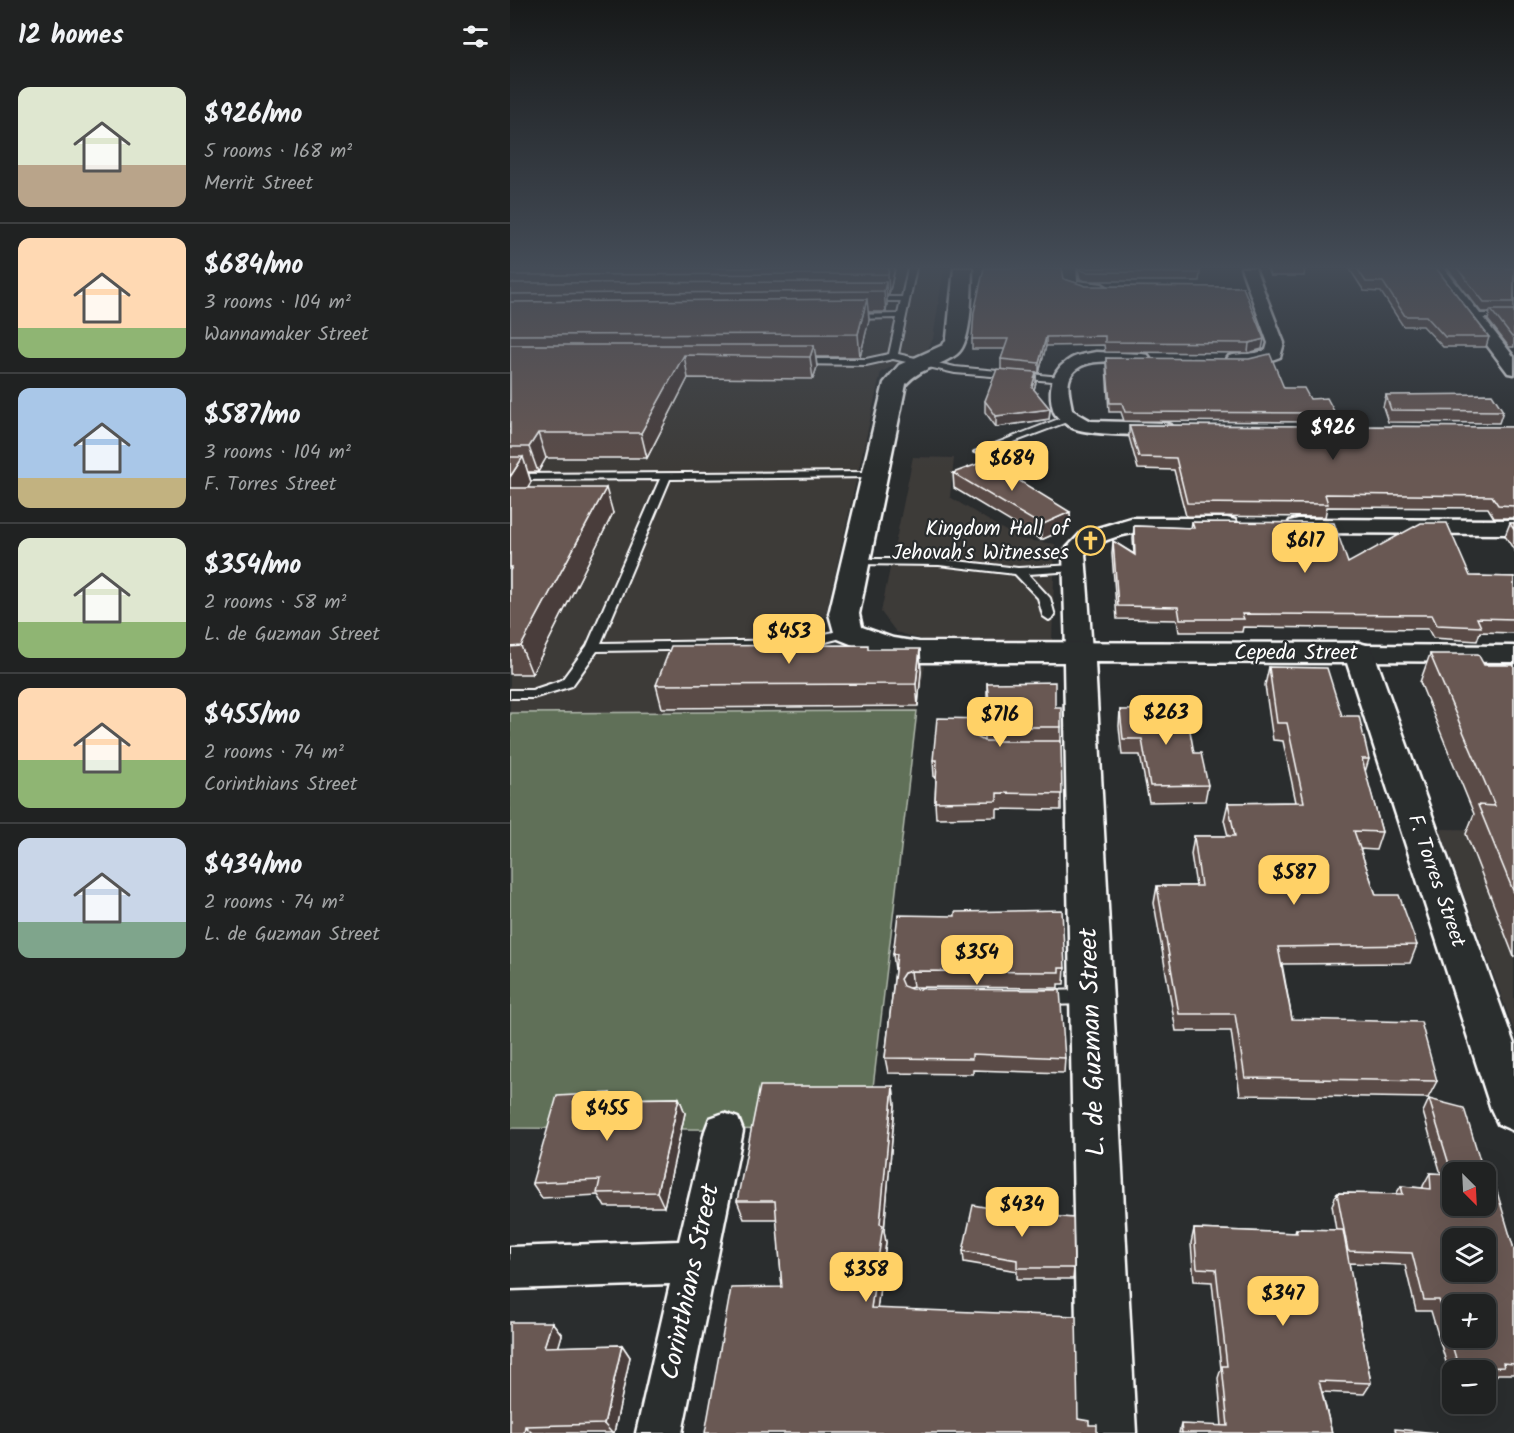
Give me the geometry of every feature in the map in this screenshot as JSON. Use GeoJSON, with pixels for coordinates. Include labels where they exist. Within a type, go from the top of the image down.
{"type":"FeatureCollection","features":[{"type":"Feature","properties":{"kind":"street"},"geometry":{"type":"LineString","coordinates":[[849,632],[844,614],[895,383],[900,375],[951,349],[957,335]]}},
{"type":"Feature","properties":{"kind":"street"},"geometry":{"type":"LineString","coordinates":[[1218,360],[1262,358],[1274,353],[1276,344],[1272,335]]}},
{"type":"Feature","properties":{"kind":"street"},"geometry":{"type":"LineString","coordinates":[[1488,335],[1514,369]]}},
{"type":"Feature","properties":{"kind":"street"},"geometry":{"type":"LineString","coordinates":[[1162,359],[1096,358],[1077,361],[1068,368],[1060,380],[1063,412],[1079,424],[1106,429],[1187,429]]}},
{"type":"Feature","properties":{"kind":"street"},"geometry":{"type":"LineString","coordinates":[[1079,651],[1074,552],[1089,538],[1131,525],[1250,525]]}},
{"type":"Feature","properties":{"kind":"street"},"geometry":{"type":"LineString","coordinates":[[1274,526],[1514,527]]}},
{"type":"Feature","properties":{"kind":"street","name":"Cepeda Street"},"geometry":{"type":"LineString","coordinates":[[849,632],[887,647],[918,652],[1514,654]]}},
{"type":"Feature","properties":{"kind":"street","name":"L. de Guzman Street"},"geometry":{"type":"LineString","coordinates":[[1079,651],[1074,750],[1091,997],[1107,1433]]}},
{"type":"Feature","properties":{"kind":"street","name":"F. Torres Street"},"geometry":{"type":"LineString","coordinates":[[1359,653],[1514,1110]]}},
{"type":"Feature","properties":{"kind":"street","name":"Corinthians Street"},"geometry":{"type":"LineString","coordinates":[[659,1433],[724,1131]]}},
{"type":"Feature","properties":{"kind":"street"},"geometry":{"type":"LineString","coordinates":[[510,1268],[695,1263]]}},
{"type":"Feature","properties":{"kind":"lane"},"geometry":{"type":"LineString","coordinates":[[893,356],[898,335]]}},
{"type":"Feature","properties":{"kind":"lane"},"geometry":{"type":"LineString","coordinates":[[786,362],[866,362],[893,356],[955,370],[1060,380]]}},
{"type":"Feature","properties":{"kind":"lane"},"geometry":{"type":"LineString","coordinates":[[979,452],[1069,418]]}},
{"type":"Feature","properties":{"kind":"lane"},"geometry":{"type":"LineString","coordinates":[[510,477],[875,475]]}},
{"type":"Feature","properties":{"kind":"lane"},"geometry":{"type":"LineString","coordinates":[[510,694],[533,694],[567,683],[593,647],[666,477]]}},
{"type":"Feature","properties":{"kind":"lane"},"geometry":{"type":"LineString","coordinates":[[856,562],[939,562],[1018,571],[1075,568]]}},
{"type":"Feature","properties":{"kind":"lane"},"geometry":{"type":"LineString","coordinates":[[1018,571],[1034,585],[1044,598],[1049,616]]}},
{"type":"Feature","properties":{"kind":"lane"},"geometry":{"type":"LineString","coordinates":[[593,647],[802,644],[849,632]]}},
{"type":"Feature","properties":{"kind":"lane"},"geometry":{"type":"LineString","coordinates":[[1031,998],[1091,997]]}},
{"type":"Feature","properties":{"kind":"shaded area"},"geometry":{"type":"Polygon","coordinates":[[[510,335],[934,335],[927,350],[881,372],[825,618],[828,649],[868,664],[925,666],[917,711],[510,713],[510,335]]]}},
{"type":"Feature","properties":{"kind":"shaded area"},"geometry":{"type":"Polygon","coordinates":[[[913,457],[954,458],[950,497],[1019,539],[1055,544],[1052,642],[930,642],[896,632],[881,612],[913,457]]]}},
{"type":"Feature","properties":{"kind":"shaded area"},"geometry":{"type":"Polygon","coordinates":[[[1440,829],[1514,830],[1514,1031],[1440,829]]]}},
{"type":"Feature","properties":{"kind":"green space"},"geometry":{"type":"Polygon","coordinates":[[[917,711],[868,1130],[510,1128],[510,713],[917,711]]]}},
{"type":"Feature","properties":{"kind":"building"},"geometry":{"type":"Polygon","coordinates":[[[972,335],[1262,335],[1264,339],[1249,343],[1105,342],[1105,336],[1046,337],[1039,363],[1001,359],[1008,339],[972,339],[972,335]]]}},
{"type":"Feature","properties":{"kind":"building"},"geometry":{"type":"Polygon","coordinates":[[[1443,335],[1487,335],[1489,337],[1445,337],[1443,335]]]}},
{"type":"Feature","properties":{"kind":"building"},"geometry":{"type":"Polygon","coordinates":[[[510,345],[814,345],[810,357],[684,355],[641,433],[538,433],[529,447],[510,447],[510,345]]]}},
{"type":"Feature","properties":{"kind":"building"},"geometry":{"type":"Polygon","coordinates":[[[1270,354],[1284,388],[1304,388],[1310,399],[1327,398],[1335,413],[1125,412],[1122,403],[1110,403],[1106,358],[1249,359],[1270,354]]]}},
{"type":"Feature","properties":{"kind":"building"},"geometry":{"type":"Polygon","coordinates":[[[997,369],[1036,372],[1032,387],[1050,409],[996,416],[985,401],[997,369]]]}},
{"type":"Feature","properties":{"kind":"building"},"geometry":{"type":"Polygon","coordinates":[[[1492,394],[1503,411],[1391,410],[1386,395],[1492,394]]]}},
{"type":"Feature","properties":{"kind":"building"},"geometry":{"type":"Polygon","coordinates":[[[1129,425],[1514,427],[1514,506],[1498,505],[1492,496],[1325,494],[1328,504],[1187,503],[1176,458],[1139,457],[1129,425]]]}},
{"type":"Feature","properties":{"kind":"building"},"geometry":{"type":"Polygon","coordinates":[[[510,457],[523,457],[510,477],[510,457]]]}},
{"type":"Feature","properties":{"kind":"building"},"geometry":{"type":"Polygon","coordinates":[[[989,462],[1070,512],[1041,525],[953,473],[989,462]]]}},
{"type":"Feature","properties":{"kind":"building"},"geometry":{"type":"Polygon","coordinates":[[[510,488],[606,488],[521,646],[510,647],[510,571],[512,567],[510,567],[510,488]]]}},
{"type":"Feature","properties":{"kind":"building"},"geometry":{"type":"Polygon","coordinates":[[[1192,522],[1334,523],[1348,563],[1421,523],[1447,523],[1470,576],[1514,577],[1514,619],[1477,618],[1481,627],[1437,625],[1432,615],[1242,614],[1244,619],[1180,619],[1178,607],[1118,606],[1113,541],[1135,555],[1134,526],[1194,528],[1192,522]]]}},
{"type":"Feature","properties":{"kind":"building"},"geometry":{"type":"Polygon","coordinates":[[[868,645],[868,649],[920,649],[916,684],[656,685],[671,646],[868,645]]]}},
{"type":"Feature","properties":{"kind":"building"},"geometry":{"type":"Polygon","coordinates":[[[1430,654],[1478,654],[1484,665],[1514,665],[1514,893],[1478,805],[1495,806],[1430,654]]]}},
{"type":"Feature","properties":{"kind":"building"},"geometry":{"type":"Polygon","coordinates":[[[1269,667],[1327,668],[1342,716],[1359,716],[1369,759],[1362,759],[1382,832],[1354,831],[1376,895],[1399,895],[1417,945],[1278,947],[1292,1019],[1421,1022],[1437,1081],[1245,1078],[1235,1014],[1179,1014],[1157,886],[1201,886],[1194,836],[1235,836],[1228,803],[1304,802],[1287,723],[1277,723],[1269,667]]]}},
{"type":"Feature","properties":{"kind":"building"},"geometry":{"type":"Polygon","coordinates":[[[1055,682],[1055,707],[1061,707],[1061,727],[984,727],[975,732],[975,736],[984,741],[1061,741],[1062,794],[997,793],[997,801],[935,802],[937,760],[933,760],[937,718],[991,719],[987,683],[1055,682]]]}},
{"type":"Feature","properties":{"kind":"building"},"geometry":{"type":"Polygon","coordinates":[[[1186,709],[1194,753],[1201,753],[1208,785],[1150,786],[1142,739],[1123,739],[1120,710],[1186,709]]]}},
{"type":"Feature","properties":{"kind":"building"},"geometry":{"type":"Polygon","coordinates":[[[1062,910],[1065,968],[1059,968],[1059,972],[911,971],[904,973],[900,979],[903,986],[911,989],[1060,990],[1065,1058],[972,1054],[972,1059],[885,1058],[897,954],[893,954],[898,915],[955,916],[955,912],[1062,910]]]}},
{"type":"Feature","properties":{"kind":"building"},"geometry":{"type":"Polygon","coordinates":[[[760,1086],[893,1086],[880,1224],[883,1225],[871,1308],[1076,1316],[1078,1419],[1089,1421],[1089,1425],[1097,1425],[1097,1433],[705,1433],[731,1288],[782,1287],[775,1201],[737,1201],[760,1086]]]}},
{"type":"Feature","properties":{"kind":"building"},"geometry":{"type":"Polygon","coordinates":[[[610,1093],[609,1099],[679,1098],[657,1192],[597,1193],[600,1180],[532,1183],[557,1096],[610,1093]]]}},
{"type":"Feature","properties":{"kind":"building"},"geometry":{"type":"Polygon","coordinates":[[[1429,1099],[1464,1108],[1481,1162],[1448,1162],[1429,1099]]]}},
{"type":"Feature","properties":{"kind":"building"},"geometry":{"type":"Polygon","coordinates":[[[1430,1173],[1442,1174],[1442,1216],[1496,1216],[1496,1188],[1514,1249],[1514,1364],[1503,1363],[1504,1367],[1496,1367],[1496,1360],[1456,1360],[1453,1348],[1496,1348],[1496,1294],[1442,1294],[1442,1310],[1439,1300],[1424,1300],[1412,1253],[1348,1251],[1337,1193],[1403,1194],[1401,1186],[1431,1189],[1430,1173]]]}},
{"type":"Feature","properties":{"kind":"building"},"geometry":{"type":"Polygon","coordinates":[[[973,1205],[1018,1213],[1073,1218],[1074,1268],[1017,1268],[1017,1260],[963,1251],[973,1205]]]}},
{"type":"Feature","properties":{"kind":"building"},"geometry":{"type":"Polygon","coordinates":[[[1194,1229],[1297,1233],[1296,1229],[1343,1230],[1371,1383],[1319,1381],[1332,1433],[1182,1433],[1181,1424],[1228,1426],[1222,1366],[1227,1366],[1216,1269],[1197,1268],[1194,1229]]]}},
{"type":"Feature","properties":{"kind":"building"},"geometry":{"type":"Polygon","coordinates":[[[510,1322],[552,1322],[544,1347],[622,1345],[604,1424],[525,1426],[524,1433],[510,1433],[510,1322]]]}},
{"type":"Feature","properties":{"kind":"building"},"geometry":{"type":"Polygon","coordinates":[[[1395,1429],[1438,1433],[1396,1433],[1395,1429]]]}},
{"type":"Feature","properties":{"kind":"place","name":"Kingdom Hall of Jehovah's Witnesses"},"geometry":{"type":"Point","coordinates":[1090,541]}}]}
